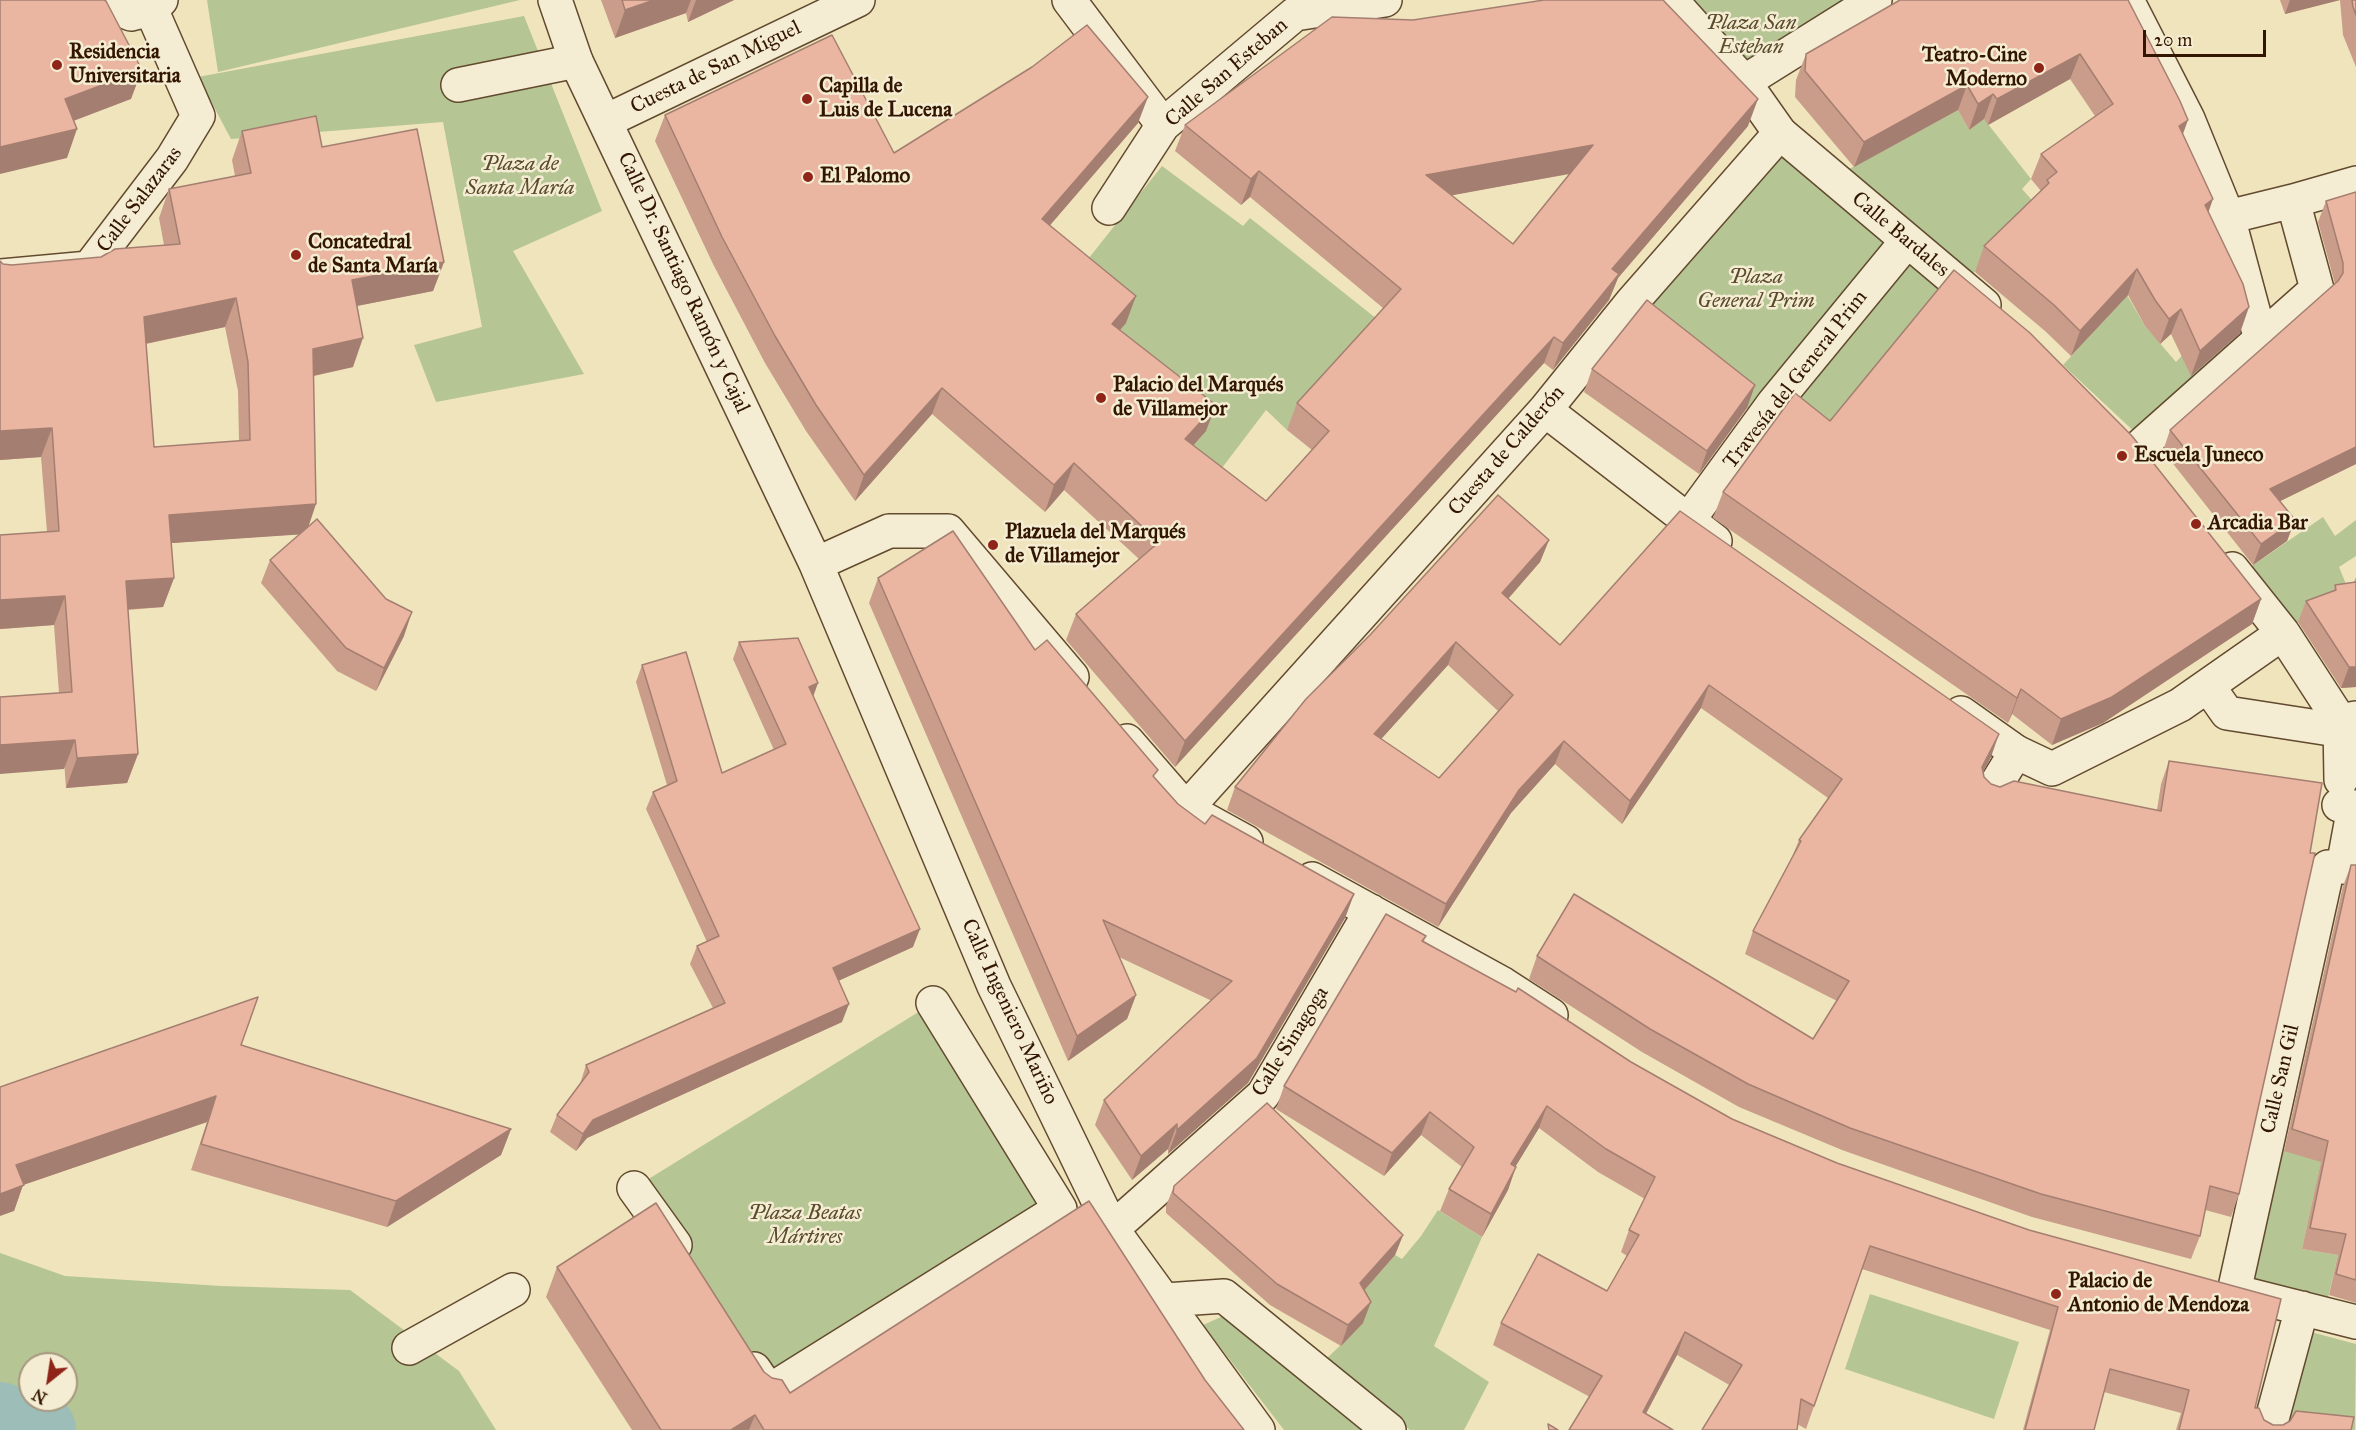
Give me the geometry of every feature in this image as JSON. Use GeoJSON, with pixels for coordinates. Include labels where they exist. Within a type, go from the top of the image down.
{"type":"FeatureCollection","features":[{"type":"Feature","properties":{"kind":"street"},"geometry":{"type":"LineString","coordinates":[[107,0],[121,11],[131,14],[156,4]]}},
{"type":"Feature","properties":{"kind":"street","name":"Calle Dr. Santiago Ramón y Cajal"},"geometry":{"type":"LineString","coordinates":[[555,0],[576,61],[816,564]]}},
{"type":"Feature","properties":{"kind":"street","name":"Cuesta de San Miguel"},"geometry":{"type":"LineString","coordinates":[[606,121],[858,0]]}},
{"type":"Feature","properties":{"kind":"street"},"geometry":{"type":"LineString","coordinates":[[1069,0],[1163,125]]}},
{"type":"Feature","properties":{"kind":"street","name":"Calle San Esteban"},"geometry":{"type":"LineString","coordinates":[[1109,208],[1163,125],[1295,14],[1385,0]]}},
{"type":"Feature","properties":{"kind":"street"},"geometry":{"type":"LineString","coordinates":[[1671,0],[1744,82],[1780,133]]}},
{"type":"Feature","properties":{"kind":"street"},"geometry":{"type":"LineString","coordinates":[[1744,82],[1875,0]]}},
{"type":"Feature","properties":{"kind":"street"},"geometry":{"type":"LineString","coordinates":[[2127,0],[2187,120],[2228,217],[2261,340]]}},
{"type":"Feature","properties":{"kind":"street","name":"Calle Salazaras"},"geometry":{"type":"LineString","coordinates":[[0,276],[89,268],[172,159],[198,116],[156,4]]}},
{"type":"Feature","properties":{"kind":"street"},"geometry":{"type":"LineString","coordinates":[[458,85],[576,61]]}},
{"type":"Feature","properties":{"kind":"street","name":"Calle Bardales"},"geometry":{"type":"LineString","coordinates":[[1780,133],[2007,323]]}},
{"type":"Feature","properties":{"kind":"street","name":"Cuesta de Calderón"},"geometry":{"type":"LineString","coordinates":[[1186,809],[1545,410],[1632,302],[1780,133]]}},
{"type":"Feature","properties":{"kind":"street"},"geometry":{"type":"LineString","coordinates":[[2228,217],[2356,183]]}},
{"type":"Feature","properties":{"kind":"street"},"geometry":{"type":"LineString","coordinates":[[2137,449],[2318,289],[2293,201]]}},
{"type":"Feature","properties":{"kind":"street","name":"Travesía del General Prim"},"geometry":{"type":"LineString","coordinates":[[1688,522],[1773,404],[1907,241]]}},
{"type":"Feature","properties":{"kind":"street"},"geometry":{"type":"LineString","coordinates":[[1545,410],[1688,522],[1736,555]]}},
{"type":"Feature","properties":{"kind":"street"},"geometry":{"type":"LineString","coordinates":[[2113,425],[2137,449],[2159,477]]}},
{"type":"Feature","properties":{"kind":"street"},"geometry":{"type":"LineString","coordinates":[[816,564],[889,531],[948,531],[1186,809],[1503,984],[1572,1029]]}},
{"type":"Feature","properties":{"kind":"street"},"geometry":{"type":"LineString","coordinates":[[2210,541],[2348,719],[2340,792],[2354,807],[2342,868]]}},
{"type":"Feature","properties":{"kind":"street","name":"Calle Ingeniero Mariño"},"geometry":{"type":"LineString","coordinates":[[816,564],[994,986],[1112,1229],[1258,1430]]}},
{"type":"Feature","properties":{"kind":"street"},"geometry":{"type":"LineString","coordinates":[[1939,698],[2016,752],[2052,769],[2180,705],[2283,633]]}},
{"type":"Feature","properties":{"kind":"street"},"geometry":{"type":"LineString","coordinates":[[2208,686],[2227,713],[2324,728],[2348,719]]}},
{"type":"Feature","properties":{"kind":"street"},"geometry":{"type":"LineString","coordinates":[[1992,791],[2016,752]]}},
{"type":"Feature","properties":{"kind":"street","name":"Calle San Gil"},"geometry":{"type":"LineString","coordinates":[[2302,1308],[2222,1288],[2342,868]]}},
{"type":"Feature","properties":{"kind":"street","name":"Calle Sinagoga"},"geometry":{"type":"LineString","coordinates":[[1112,1229],[1263,1095],[1371,911]]}},
{"type":"Feature","properties":{"kind":"street"},"geometry":{"type":"LineString","coordinates":[[737,1341],[769,1391],[1060,1209],[933,1003]]}},
{"type":"Feature","properties":{"kind":"street"},"geometry":{"type":"LineString","coordinates":[[1054,1198],[1088,1180]]}},
{"type":"Feature","properties":{"kind":"street"},"geometry":{"type":"LineString","coordinates":[[634,1188],[660,1221],[692,1271]]}},
{"type":"Feature","properties":{"kind":"street"},"geometry":{"type":"LineString","coordinates":[[409,1348],[513,1290]]}},
{"type":"Feature","properties":{"kind":"street"},"geometry":{"type":"LineString","coordinates":[[1165,1300],[1224,1296],[1389,1430]]}},
{"type":"Feature","properties":{"kind":"street"},"geometry":{"type":"LineString","coordinates":[[2269,1430],[2302,1308],[2356,1322]]}},
{"type":"Feature","properties":{"kind":"green space"},"geometry":{"type":"Polygon","coordinates":[[[207,0],[520,0],[218,72],[207,0]]]}},
{"type":"Feature","properties":{"kind":"green space","name":"Plaza San Esteban"},"geometry":{"type":"Polygon","coordinates":[[[1671,0],[1875,0],[1744,82],[1671,0]]]}},
{"type":"Feature","properties":{"kind":"green space","name":"Plaza de Santa María"},"geometry":{"type":"Polygon","coordinates":[[[524,16],[602,211],[513,251],[584,374],[436,402],[414,345],[482,327],[443,122],[231,139],[198,77],[524,16]]]}},
{"type":"Feature","properties":{"kind":"green space"},"geometry":{"type":"Polygon","coordinates":[[[1958,110],[1969,130],[1984,119],[2031,179],[2022,189],[2040,209],[1966,280],[1840,174],[1958,110]]]}},
{"type":"Feature","properties":{"kind":"green space","name":"Plaza General Prim"},"geometry":{"type":"Polygon","coordinates":[[[1780,133],[1907,241],[1757,416],[1651,333],[1632,302],[1780,133]]]}},
{"type":"Feature","properties":{"kind":"green space"},"geometry":{"type":"Polygon","coordinates":[[[1162,166],[1243,226],[1250,218],[1382,323],[1287,430],[1266,410],[1206,489],[1073,278],[1162,166]]]}},
{"type":"Feature","properties":{"kind":"green space"},"geometry":{"type":"Polygon","coordinates":[[[1911,252],[1951,287],[1821,447],[1779,414],[1911,252]]]}},
{"type":"Feature","properties":{"kind":"green space"},"geometry":{"type":"Polygon","coordinates":[[[2124,290],[2145,326],[2176,362],[2192,345],[2234,311],[2249,343],[2140,437],[2063,365],[2109,315],[2124,290]]]}},
{"type":"Feature","properties":{"kind":"green space"},"geometry":{"type":"Polygon","coordinates":[[[2323,517],[2335,536],[2356,520],[2356,556],[2339,567],[2348,589],[2328,611],[2290,625],[2246,570],[2323,517]]]}},
{"type":"Feature","properties":{"kind":"green space","name":"Plaza Beatas Mártires"},"geometry":{"type":"Polygon","coordinates":[[[933,1003],[1060,1209],[769,1391],[634,1188],[933,1003]]]}},
{"type":"Feature","properties":{"kind":"green space"},"geometry":{"type":"Polygon","coordinates":[[[2281,1150],[2322,1158],[2302,1249],[2338,1255],[2327,1302],[2252,1282],[2281,1150]]]}},
{"type":"Feature","properties":{"kind":"green space"},"geometry":{"type":"Polygon","coordinates":[[[1438,1210],[1482,1237],[1434,1346],[1489,1382],[1464,1430],[1410,1430],[1325,1360],[1347,1339],[1361,1294],[1395,1255],[1402,1259],[1438,1210]]]}},
{"type":"Feature","properties":{"kind":"green space"},"geometry":{"type":"Polygon","coordinates":[[[0,1253],[65,1276],[221,1286],[350,1290],[459,1371],[496,1430],[0,1430],[0,1253]]]}},
{"type":"Feature","properties":{"kind":"green space"},"geometry":{"type":"Polygon","coordinates":[[[1870,1294],[2019,1342],[1994,1419],[1845,1369],[1870,1294]]]}},
{"type":"Feature","properties":{"kind":"green space"},"geometry":{"type":"Polygon","coordinates":[[[1232,1312],[1384,1430],[1284,1430],[1203,1325],[1232,1312]]]}},
{"type":"Feature","properties":{"kind":"green space"},"geometry":{"type":"Polygon","coordinates":[[[2311,1332],[2356,1344],[2355,1430],[2286,1430],[2311,1332]]]}},
{"type":"Feature","properties":{"kind":"building","name":"Residencia Universitaria"},"geometry":{"type":"Polygon","coordinates":[[[0,0],[104,0],[142,70],[65,99],[77,129],[0,147],[0,0]]]}},
{"type":"Feature","properties":{"kind":"building"},"geometry":{"type":"Polygon","coordinates":[[[622,0],[654,0],[625,10],[622,0]]]}},
{"type":"Feature","properties":{"kind":"building"},"geometry":{"type":"Polygon","coordinates":[[[1544,0],[1663,0],[1758,99],[1612,269],[1619,274],[1563,343],[1554,337],[1185,741],[1076,614],[1159,542],[1074,463],[1054,485],[942,388],[864,475],[816,405],[775,336],[722,237],[665,115],[832,35],[894,153],[1032,67],[1087,25],[1148,97],[1042,219],[1136,296],[1112,324],[1216,405],[1185,439],[1266,501],[1329,431],[1297,403],[1401,289],[1259,171],[1251,179],[1185,125],[1332,17],[1413,20],[1544,0]],[[1593,145],[1426,175],[1513,244],[1593,145]]]}},
{"type":"Feature","properties":{"kind":"building"},"geometry":{"type":"Polygon","coordinates":[[[1900,0],[2128,0],[2188,120],[2179,126],[2213,199],[2205,205],[2243,284],[2249,307],[2200,351],[2181,309],[2169,319],[2137,269],[2080,331],[2054,305],[1984,246],[2049,183],[2047,180],[2057,172],[2041,154],[2113,104],[2080,54],[1997,99],[1993,94],[1978,104],[1967,85],[1864,142],[1805,71],[1806,54],[1900,0]]]}},
{"type":"Feature","properties":{"kind":"building"},"geometry":{"type":"Polygon","coordinates":[[[2352,0],[2356,0],[2356,15],[2353,7],[2352,0]]]}},
{"type":"Feature","properties":{"kind":"building"},"geometry":{"type":"Polygon","coordinates":[[[316,116],[322,147],[417,129],[444,262],[352,280],[363,338],[313,349],[316,504],[169,515],[174,578],[126,581],[138,754],[77,758],[75,740],[0,745],[0,697],[72,692],[65,596],[0,600],[0,535],[59,531],[52,428],[0,431],[0,261],[3,264],[12,265],[101,257],[115,249],[180,244],[169,189],[251,173],[242,131],[316,116]],[[236,298],[144,317],[154,447],[250,440],[248,362],[236,298]]]}},
{"type":"Feature","properties":{"kind":"building"},"geometry":{"type":"Polygon","coordinates":[[[2356,192],[2356,447],[2270,489],[2295,520],[2261,544],[2170,430],[2338,281],[2343,273],[2343,263],[2326,201],[2356,192]]]}},
{"type":"Feature","properties":{"kind":"building"},"geometry":{"type":"Polygon","coordinates":[[[1954,270],[2030,333],[2132,436],[2261,599],[2112,697],[2061,719],[2021,689],[2017,698],[1723,492],[1795,393],[1830,421],[1954,270]]]}},
{"type":"Feature","properties":{"kind":"building"},"geometry":{"type":"Polygon","coordinates":[[[1647,300],[1755,385],[1707,451],[1592,369],[1647,300]]]}},
{"type":"Feature","properties":{"kind":"building"},"geometry":{"type":"Polygon","coordinates":[[[1498,495],[1549,540],[1502,593],[1560,645],[1680,511],[1999,734],[1982,767],[1984,777],[1991,784],[2000,787],[2014,781],[2161,811],[2169,761],[2322,783],[2310,853],[2315,853],[2239,1194],[2210,1186],[2200,1236],[2041,1194],[1850,1128],[1748,1084],[1650,1029],[1537,956],[1574,894],[1813,1039],[1849,981],[1753,931],[1801,841],[1799,840],[1842,779],[1709,685],[1630,801],[1564,741],[1519,790],[1446,904],[1235,787],[1306,699],[1370,635],[1498,495]],[[1456,642],[1374,734],[1439,778],[1513,695],[1456,642]]]}},
{"type":"Feature","properties":{"kind":"building"},"geometry":{"type":"Polygon","coordinates":[[[317,519],[386,599],[412,612],[384,668],[346,648],[270,560],[317,519]]]}},
{"type":"Feature","properties":{"kind":"building"},"geometry":{"type":"Polygon","coordinates":[[[953,531],[1035,650],[1047,640],[1158,770],[1153,776],[1178,804],[1205,824],[1212,815],[1354,894],[1257,1058],[1177,1130],[1177,1124],[1141,1156],[1104,1100],[1232,981],[1103,920],[1136,995],[1077,1036],[878,578],[953,531]]]}},
{"type":"Feature","properties":{"kind":"building"},"geometry":{"type":"Polygon","coordinates":[[[2356,582],[2356,667],[2349,667],[2306,601],[2336,590],[2335,585],[2356,582]]]}},
{"type":"Feature","properties":{"kind":"building"},"geometry":{"type":"Polygon","coordinates":[[[798,638],[818,683],[809,687],[920,929],[833,968],[849,1004],[593,1120],[583,1134],[557,1115],[589,1072],[586,1065],[725,1003],[697,946],[719,936],[653,792],[677,781],[642,665],[686,652],[722,773],[786,744],[739,642],[798,638]]]}},
{"type":"Feature","properties":{"kind":"building"},"geometry":{"type":"Polygon","coordinates":[[[2351,865],[2356,865],[2356,1280],[2336,1274],[2346,1234],[2310,1228],[2328,1141],[2292,1129],[2351,865]]]}},
{"type":"Feature","properties":{"kind":"building"},"geometry":{"type":"Polygon","coordinates":[[[1386,914],[1426,936],[1422,941],[1516,992],[1518,988],[1631,1062],[1732,1119],[1837,1163],[2029,1230],[2281,1299],[2255,1408],[2259,1408],[2264,1420],[2273,1425],[2283,1425],[2290,1421],[2296,1411],[2354,1417],[2351,1430],[2179,1430],[2189,1390],[2110,1369],[2094,1430],[2025,1430],[2058,1307],[1870,1246],[1814,1406],[1801,1399],[1797,1430],[1702,1430],[1742,1365],[1685,1332],[1643,1412],[1673,1430],[1569,1430],[1602,1376],[1501,1323],[1538,1254],[1607,1291],[1639,1235],[1629,1230],[1655,1177],[1606,1149],[1547,1106],[1511,1164],[1516,1167],[1491,1214],[1449,1189],[1474,1147],[1430,1112],[1392,1153],[1284,1086],[1386,914]]]}},
{"type":"Feature","properties":{"kind":"building"},"geometry":{"type":"Polygon","coordinates":[[[258,997],[241,1045],[511,1129],[396,1201],[201,1144],[216,1096],[16,1165],[24,1185],[0,1194],[0,1087],[258,997]]]}},
{"type":"Feature","properties":{"kind":"building"},"geometry":{"type":"Polygon","coordinates":[[[1267,1103],[1403,1235],[1360,1283],[1371,1302],[1348,1325],[1277,1284],[1173,1193],[1174,1186],[1267,1103]]]}},
{"type":"Feature","properties":{"kind":"building"},"geometry":{"type":"Polygon","coordinates":[[[1089,1201],[1205,1380],[1244,1430],[764,1430],[755,1415],[731,1430],[661,1430],[557,1267],[656,1203],[764,1372],[772,1378],[782,1380],[790,1393],[1089,1201]]]}},
{"type":"Feature","properties":{"kind":"building"},"geometry":{"type":"Polygon","coordinates":[[[1548,1424],[1558,1430],[1549,1430],[1548,1424]]]}},
{"type":"Feature","properties":{"kind":"waterway"},"geometry":{"type":"LineString","coordinates":[[0,1419],[18,1427],[39,1430]]}},
{"type":"Feature","properties":{"kind":"place","name":"Residencia Universitaria"},"geometry":{"type":"Point","coordinates":[57,65]}},
{"type":"Feature","properties":{"kind":"place","name":"Teatro-Cine Moderno"},"geometry":{"type":"Point","coordinates":[2039,68]}},
{"type":"Feature","properties":{"kind":"place","name":"Capilla de Luis de Lucena"},"geometry":{"type":"Point","coordinates":[807,99]}},
{"type":"Feature","properties":{"kind":"place","name":"El Palomo"},"geometry":{"type":"Point","coordinates":[808,177]}},
{"type":"Feature","properties":{"kind":"place","name":"Concatedral de Santa María"},"geometry":{"type":"Point","coordinates":[296,255]}},
{"type":"Feature","properties":{"kind":"place","name":"Palacio del Marqués de Villamejor"},"geometry":{"type":"Point","coordinates":[1101,398]}},
{"type":"Feature","properties":{"kind":"place","name":"Escuela Juneco"},"geometry":{"type":"Point","coordinates":[2122,456]}},
{"type":"Feature","properties":{"kind":"place","name":"Arcadia Bar"},"geometry":{"type":"Point","coordinates":[2196,524]}},
{"type":"Feature","properties":{"kind":"place","name":"Plazuela del Marqués de Villamejor"},"geometry":{"type":"Point","coordinates":[993,545]}},
{"type":"Feature","properties":{"kind":"place","name":"Palacio de Antonio de Mendoza"},"geometry":{"type":"Point","coordinates":[2056,1294]}}]}
